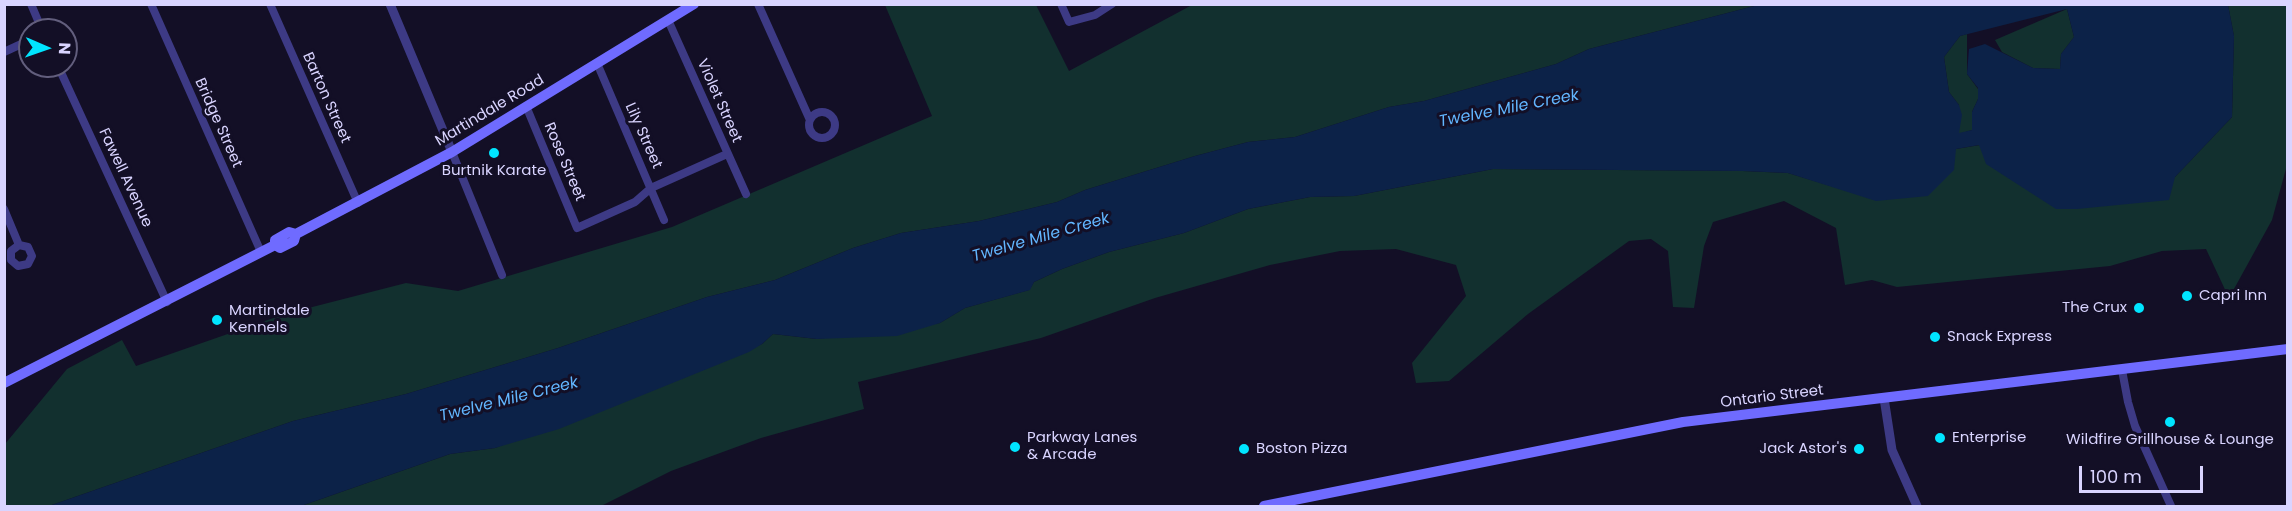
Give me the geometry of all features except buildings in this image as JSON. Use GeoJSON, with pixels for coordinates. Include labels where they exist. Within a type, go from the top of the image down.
{"type":"FeatureCollection","features":[{"type":"Feature","properties":{"kind":"main road","name":"Martindale Road"},"geometry":{"type":"LineString","coordinates":[[4,383],[275,245],[275,240],[289,232],[296,234],[452,152],[694,4]]}},
{"type":"Feature","properties":{"kind":"main road","name":"Ontario Street"},"geometry":{"type":"LineString","coordinates":[[1264,507],[1683,422],[2288,349]]}},
{"type":"Feature","properties":{"kind":"street"},"geometry":{"type":"LineString","coordinates":[[31,4],[37,18]]}},
{"type":"Feature","properties":{"kind":"street","name":"Bridge Street"},"geometry":{"type":"LineString","coordinates":[[151,4],[261,252]]}},
{"type":"Feature","properties":{"kind":"street","name":"Barton Street"},"geometry":{"type":"LineString","coordinates":[[270,4],[358,203]]}},
{"type":"Feature","properties":{"kind":"street"},"geometry":{"type":"LineString","coordinates":[[390,4],[502,275]]}},
{"type":"Feature","properties":{"kind":"street"},"geometry":{"type":"LineString","coordinates":[[758,4],[810,120]]}},
{"type":"Feature","properties":{"kind":"street"},"geometry":{"type":"LineString","coordinates":[[1061,4],[1069,22],[1095,15],[1112,4]]}},
{"type":"Feature","properties":{"kind":"street","name":"Violet Street"},"geometry":{"type":"LineString","coordinates":[[668,20],[746,194]]}},
{"type":"Feature","properties":{"kind":"street"},"geometry":{"type":"LineString","coordinates":[[4,52],[18,46]]}},
{"type":"Feature","properties":{"kind":"street","name":"Lily Street"},"geometry":{"type":"LineString","coordinates":[[597,63],[664,220]]}},
{"type":"Feature","properties":{"kind":"street","name":"Fawell Avenue"},"geometry":{"type":"LineString","coordinates":[[64,78],[167,302]]}},
{"type":"Feature","properties":{"kind":"street","name":"Rose Street"},"geometry":{"type":"LineString","coordinates":[[526,106],[578,228],[635,202],[651,188]]}},
{"type":"Feature","properties":{"kind":"street"},"geometry":{"type":"LineString","coordinates":[[651,188],[727,154]]}},
{"type":"Feature","properties":{"kind":"street"},"geometry":{"type":"LineString","coordinates":[[4,208],[19,245]]}},
{"type":"Feature","properties":{"kind":"street"},"geometry":{"type":"LineString","coordinates":[[2122,370],[2135,426],[2171,507]]}},
{"type":"Feature","properties":{"kind":"street"},"geometry":{"type":"LineString","coordinates":[[1884,398],[1892,450],[1917,507]]}},
{"type":"Feature","properties":{"kind":"green space"},"geometry":{"type":"Polygon","coordinates":[[[885,5],[1036,5],[1069,71],[1192,5],[1758,5],[1589,49],[1556,64],[1424,101],[1389,107],[1295,137],[1248,142],[1195,156],[1085,190],[1057,202],[979,221],[901,233],[853,248],[775,280],[707,297],[558,348],[406,394],[293,421],[49,506],[5,506],[5,444],[67,369],[122,340],[136,366],[285,314],[406,283],[458,291],[672,227],[932,116],[885,5]]]}},
{"type":"Feature","properties":{"kind":"green space"},"geometry":{"type":"Polygon","coordinates":[[[2228,5],[2287,5],[2287,165],[2272,220],[2229,298],[2206,249],[2162,251],[2110,266],[1897,287],[1872,280],[1845,285],[1836,228],[1784,201],[1713,222],[1704,246],[1694,308],[1673,307],[1668,251],[1651,239],[1629,241],[1528,314],[1449,381],[1416,383],[1412,363],[1466,296],[1456,265],[1396,249],[1340,251],[1270,265],[1155,298],[1041,338],[858,382],[864,409],[761,438],[671,471],[601,506],[301,506],[450,454],[495,448],[762,344],[773,334],[817,339],[940,323],[965,308],[1029,290],[1034,282],[1109,252],[1184,233],[1248,209],[1310,197],[1354,196],[1493,169],[1788,173],[1877,200],[1956,149],[1980,145],[2175,177],[2232,117],[2234,36],[2228,5]]]}},
{"type":"Feature","properties":{"kind":"green space"},"geometry":{"type":"Polygon","coordinates":[[[2067,9],[2074,37],[2061,54],[2060,69],[2033,68],[2002,52],[1995,40],[2067,9]]]}},
{"type":"Feature","properties":{"kind":"green space"},"geometry":{"type":"Polygon","coordinates":[[[1967,34],[1967,74],[1978,89],[1978,99],[1972,112],[1972,130],[1959,134],[1959,105],[1949,92],[1944,57],[1960,36],[1967,34]]]}},
{"type":"Feature","properties":{"kind":"water","name":"Twelve Mile Creek"},"geometry":{"type":"Polygon","coordinates":[[[1758,5],[2228,5],[2234,36],[2232,117],[2175,177],[2169,200],[2077,209],[2056,209],[1986,164],[1979,145],[1956,149],[1954,170],[1928,196],[1876,201],[1788,173],[1493,169],[1354,196],[1310,197],[1248,209],[1184,233],[1109,252],[1034,282],[1030,290],[965,308],[940,323],[897,336],[817,339],[773,334],[749,352],[559,429],[495,448],[450,454],[301,506],[49,506],[293,421],[406,394],[558,348],[707,297],[775,280],[853,248],[901,233],[979,221],[1057,202],[1085,190],[1195,156],[1248,142],[1295,137],[1389,107],[1424,101],[1556,64],[1589,49],[1758,5]],[[2067,9],[1960,36],[1944,57],[1949,92],[1959,105],[1962,115],[1959,133],[1972,130],[1972,112],[1978,99],[1978,88],[1967,74],[1969,49],[1985,44],[2033,68],[2060,69],[2061,54],[2074,37],[2067,9]]]}},
{"type":"Feature","properties":{"kind":"place","name":"Burtnik Karate"},"geometry":{"type":"Point","coordinates":[494,153]}},
{"type":"Feature","properties":{"kind":"place","name":"Capri Inn"},"geometry":{"type":"Point","coordinates":[2187,296]}},
{"type":"Feature","properties":{"kind":"place","name":"The Crux"},"geometry":{"type":"Point","coordinates":[2139,308]}},
{"type":"Feature","properties":{"kind":"place","name":"Martindale Kennels"},"geometry":{"type":"Point","coordinates":[217,320]}},
{"type":"Feature","properties":{"kind":"place","name":"Snack Express"},"geometry":{"type":"Point","coordinates":[1935,337]}},
{"type":"Feature","properties":{"kind":"place","name":"Wildfire Grillhouse & Lounge"},"geometry":{"type":"Point","coordinates":[2170,422]}},
{"type":"Feature","properties":{"kind":"place","name":"Enterprise"},"geometry":{"type":"Point","coordinates":[1940,438]}},
{"type":"Feature","properties":{"kind":"place","name":"Parkway Lanes & Arcade"},"geometry":{"type":"Point","coordinates":[1015,447]}},
{"type":"Feature","properties":{"kind":"place","name":"Boston Pizza"},"geometry":{"type":"Point","coordinates":[1244,449]}},
{"type":"Feature","properties":{"kind":"place","name":"Jack Astor's"},"geometry":{"type":"Point","coordinates":[1859,449]}}]}
